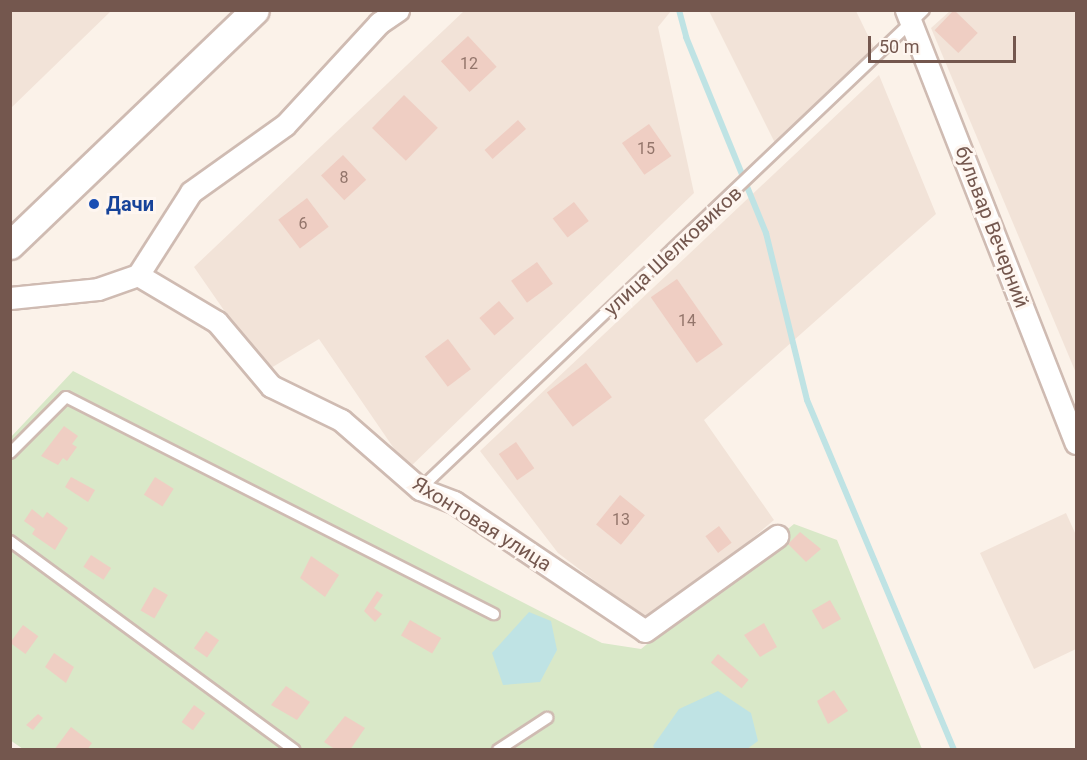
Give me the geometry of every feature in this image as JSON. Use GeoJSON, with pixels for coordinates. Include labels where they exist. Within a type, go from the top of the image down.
{"type":"FeatureCollection","features":[{"type":"Feature","properties":{"kind":"street"},"geometry":{"type":"LineString","coordinates":[[10,244],[255,10]]}},
{"type":"Feature","properties":{"kind":"street"},"geometry":{"type":"LineString","coordinates":[[10,298],[98,289],[138,275],[191,192],[285,125],[379,24],[398,10]]}},
{"type":"Feature","properties":{"kind":"street","name":"бульвар Вечерний"},"geometry":{"type":"LineString","coordinates":[[914,15],[1077,443]]}},
{"type":"Feature","properties":{"kind":"street","name":"Яхонтовая улица"},"geometry":{"type":"LineString","coordinates":[[138,275],[217,322],[271,386],[341,420],[420,489],[454,502],[645,632],[777,536]]}},
{"type":"Feature","properties":{"kind":"lane","name":"улица Шелковиков"},"geometry":{"type":"LineString","coordinates":[[420,489],[756,173],[914,15]]}},
{"type":"Feature","properties":{"kind":"lane"},"geometry":{"type":"LineString","coordinates":[[10,453],[66,397],[494,614]]}},
{"type":"Feature","properties":{"kind":"lane"},"geometry":{"type":"LineString","coordinates":[[10,541],[295,750]]}},
{"type":"Feature","properties":{"kind":"lane"},"geometry":{"type":"LineString","coordinates":[[498,750],[547,718]]}},
{"type":"Feature","properties":{"kind":"shaded area"},"geometry":{"type":"Polygon","coordinates":[[[11,10],[111,10],[111,11],[11,108],[11,10]]]}},
{"type":"Feature","properties":{"kind":"shaded area"},"geometry":{"type":"Polygon","coordinates":[[[464,11],[671,11],[658,27],[694,193],[408,469],[319,339],[266,371],[194,267],[464,11]]]}},
{"type":"Feature","properties":{"kind":"shaded area"},"geometry":{"type":"Polygon","coordinates":[[[709,11],[856,11],[874,48],[775,143],[709,11]]]}},
{"type":"Feature","properties":{"kind":"shaded area"},"geometry":{"type":"Polygon","coordinates":[[[950,11],[1076,11],[1076,373],[931,28],[950,11]]]}},
{"type":"Feature","properties":{"kind":"shaded area"},"geometry":{"type":"Polygon","coordinates":[[[879,75],[936,214],[704,420],[774,520],[657,618],[645,619],[558,553],[480,451],[879,75]]]}},
{"type":"Feature","properties":{"kind":"shaded area"},"geometry":{"type":"Polygon","coordinates":[[[1066,513],[1076,535],[1076,649],[1034,669],[980,553],[1066,513]]]}},
{"type":"Feature","properties":{"kind":"green space"},"geometry":{"type":"Polygon","coordinates":[[[73,371],[602,643],[641,649],[794,524],[837,540],[922,749],[23,749],[10,740],[10,438],[73,371]]]}},
{"type":"Feature","properties":{"kind":"water"},"geometry":{"type":"Polygon","coordinates":[[[529,612],[551,621],[557,650],[540,682],[503,685],[492,653],[529,612]]]}},
{"type":"Feature","properties":{"kind":"water"},"geometry":{"type":"Polygon","coordinates":[[[718,691],[751,713],[758,741],[747,749],[656,750],[653,746],[679,709],[718,691]]]}},
{"type":"Feature","properties":{"kind":"building"},"geometry":{"type":"Polygon","coordinates":[[[954,10],[978,33],[958,53],[935,30],[954,10]]]}},
{"type":"Feature","properties":{"kind":"building"},"geometry":{"type":"Polygon","coordinates":[[[468,36],[497,67],[470,92],[441,61],[468,36]]]}},
{"type":"Feature","properties":{"kind":"building"},"geometry":{"type":"Polygon","coordinates":[[[404,95],[438,128],[406,161],[372,128],[404,95]]]}},
{"type":"Feature","properties":{"kind":"building"},"geometry":{"type":"Polygon","coordinates":[[[518,120],[526,129],[493,159],[485,150],[518,120]]]}},
{"type":"Feature","properties":{"kind":"building"},"geometry":{"type":"Polygon","coordinates":[[[649,124],[671,156],[644,175],[622,143],[649,124]]]}},
{"type":"Feature","properties":{"kind":"building"},"geometry":{"type":"Polygon","coordinates":[[[343,155],[366,180],[344,200],[321,175],[343,155]]]}},
{"type":"Feature","properties":{"kind":"building"},"geometry":{"type":"Polygon","coordinates":[[[307,198],[329,227],[300,248],[278,220],[307,198]]]}},
{"type":"Feature","properties":{"kind":"building"},"geometry":{"type":"Polygon","coordinates":[[[574,202],[589,221],[567,238],[553,219],[574,202]]]}},
{"type":"Feature","properties":{"kind":"building"},"geometry":{"type":"Polygon","coordinates":[[[537,262],[553,284],[527,303],[511,281],[537,262]]]}},
{"type":"Feature","properties":{"kind":"building"},"geometry":{"type":"Polygon","coordinates":[[[677,279],[723,345],[697,363],[651,297],[677,279]]]}},
{"type":"Feature","properties":{"kind":"building"},"geometry":{"type":"Polygon","coordinates":[[[499,301],[514,318],[494,335],[479,318],[499,301]]]}},
{"type":"Feature","properties":{"kind":"building"},"geometry":{"type":"Polygon","coordinates":[[[448,339],[471,369],[448,387],[425,356],[448,339]]]}},
{"type":"Feature","properties":{"kind":"building"},"geometry":{"type":"Polygon","coordinates":[[[586,363],[612,397],[573,427],[547,392],[586,363]]]}},
{"type":"Feature","properties":{"kind":"building"},"geometry":{"type":"Polygon","coordinates":[[[64,426],[78,436],[72,444],[77,447],[67,461],[63,458],[58,465],[41,456],[64,426]]]}},
{"type":"Feature","properties":{"kind":"building"},"geometry":{"type":"Polygon","coordinates":[[[516,442],[534,468],[517,480],[499,454],[516,442]]]}},
{"type":"Feature","properties":{"kind":"building"},"geometry":{"type":"Polygon","coordinates":[[[71,477],[95,490],[88,502],[65,487],[71,477]]]}},
{"type":"Feature","properties":{"kind":"building"},"geometry":{"type":"Polygon","coordinates":[[[155,477],[174,489],[163,506],[144,495],[155,477]]]}},
{"type":"Feature","properties":{"kind":"building"},"geometry":{"type":"Polygon","coordinates":[[[620,495],[645,515],[621,545],[596,525],[620,495]]]}},
{"type":"Feature","properties":{"kind":"building"},"geometry":{"type":"Polygon","coordinates":[[[32,509],[43,518],[47,512],[68,528],[55,550],[32,534],[35,529],[24,521],[32,509]]]}},
{"type":"Feature","properties":{"kind":"building"},"geometry":{"type":"Polygon","coordinates":[[[719,526],[732,543],[718,553],[705,536],[719,526]]]}},
{"type":"Feature","properties":{"kind":"building"},"geometry":{"type":"Polygon","coordinates":[[[800,532],[821,549],[806,562],[788,544],[800,532]]]}},
{"type":"Feature","properties":{"kind":"building"},"geometry":{"type":"Polygon","coordinates":[[[91,555],[111,568],[104,580],[83,567],[91,555]]]}},
{"type":"Feature","properties":{"kind":"building"},"geometry":{"type":"Polygon","coordinates":[[[311,556],[339,575],[325,597],[300,578],[311,556]]]}},
{"type":"Feature","properties":{"kind":"building"},"geometry":{"type":"Polygon","coordinates":[[[154,587],[168,595],[154,618],[141,610],[154,587]]]}},
{"type":"Feature","properties":{"kind":"building"},"geometry":{"type":"Polygon","coordinates":[[[377,591],[383,595],[374,608],[382,614],[375,622],[364,611],[377,591]]]}},
{"type":"Feature","properties":{"kind":"building"},"geometry":{"type":"Polygon","coordinates":[[[830,600],[841,619],[823,630],[812,610],[830,600]]]}},
{"type":"Feature","properties":{"kind":"building"},"geometry":{"type":"Polygon","coordinates":[[[410,620],[441,638],[432,654],[401,636],[410,620]]]}},
{"type":"Feature","properties":{"kind":"building"},"geometry":{"type":"Polygon","coordinates":[[[764,623],[777,647],[760,657],[744,635],[764,623]]]}},
{"type":"Feature","properties":{"kind":"building"},"geometry":{"type":"Polygon","coordinates":[[[23,625],[38,636],[25,654],[10,643],[23,625]]]}},
{"type":"Feature","properties":{"kind":"building"},"geometry":{"type":"Polygon","coordinates":[[[206,631],[219,640],[207,657],[194,648],[206,631]]]}},
{"type":"Feature","properties":{"kind":"building"},"geometry":{"type":"Polygon","coordinates":[[[54,653],[74,667],[66,683],[45,667],[54,653]]]}},
{"type":"Feature","properties":{"kind":"building"},"geometry":{"type":"Polygon","coordinates":[[[718,654],[749,680],[742,688],[711,662],[718,654]]]}},
{"type":"Feature","properties":{"kind":"building"},"geometry":{"type":"Polygon","coordinates":[[[286,686],[310,702],[297,720],[271,705],[286,686]]]}},
{"type":"Feature","properties":{"kind":"building"},"geometry":{"type":"Polygon","coordinates":[[[834,690],[848,711],[828,724],[817,701],[834,690]]]}},
{"type":"Feature","properties":{"kind":"building"},"geometry":{"type":"Polygon","coordinates":[[[194,705],[205,713],[193,730],[182,722],[194,705]]]}},
{"type":"Feature","properties":{"kind":"building"},"geometry":{"type":"Polygon","coordinates":[[[38,714],[43,718],[33,730],[26,725],[38,714]]]}},
{"type":"Feature","properties":{"kind":"building"},"geometry":{"type":"Polygon","coordinates":[[[345,716],[365,728],[350,750],[336,750],[324,742],[345,716]]]}},
{"type":"Feature","properties":{"kind":"building"},"geometry":{"type":"Polygon","coordinates":[[[71,727],[92,743],[87,750],[54,750],[71,727]]]}},
{"type":"Feature","properties":{"kind":"waterway"},"geometry":{"type":"LineString","coordinates":[[679,10],[686,37],[766,233],[807,400],[954,750]]}},
{"type":"Feature","properties":{"kind":"place","name":"Дачи"},"geometry":{"type":"Point","coordinates":[94,204]}}]}
